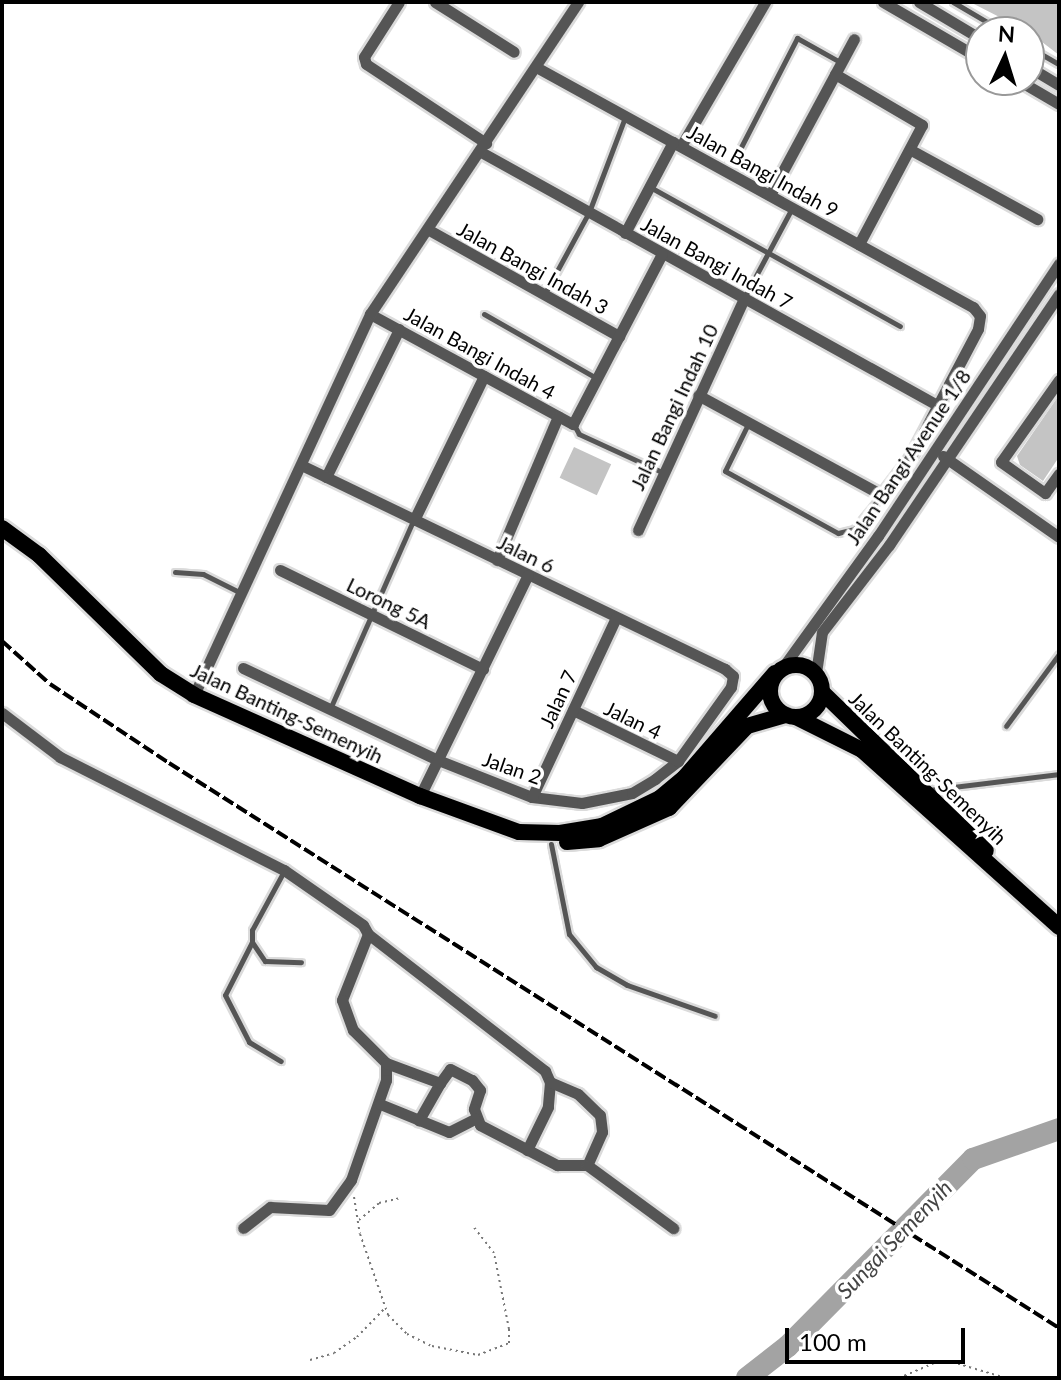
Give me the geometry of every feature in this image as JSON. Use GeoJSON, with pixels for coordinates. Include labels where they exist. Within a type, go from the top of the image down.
{"type":"FeatureCollection","features":[{"type":"Feature","properties":{"kind":"main road","name":"Jalan Banting-Semenyih"},"geometry":{"type":"LineString","coordinates":[[2,528],[39,555],[161,674],[194,695],[463,814],[509,838],[551,844],[599,839],[639,825],[692,787],[747,726],[790,716],[862,750],[1059,927]]}},
{"type":"Feature","properties":{"kind":"main road"},"geometry":{"type":"LineString","coordinates":[[800,664],[816,673],[822,692],[814,710],[790,716],[770,696],[779,670],[800,664]]}},
{"type":"Feature","properties":{"kind":"main road","name":"Jalan Banting-Semenyih"},"geometry":{"type":"LineString","coordinates":[[463,814],[519,832],[560,833],[602,826],[632,814],[684,778],[779,670]]}},
{"type":"Feature","properties":{"kind":"main road","name":"Jalan Banting-Semenyih"},"geometry":{"type":"LineString","coordinates":[[822,692],[844,719],[928,791],[999,864],[1002,875]]}},
{"type":"Feature","properties":{"kind":"street","name":"Jalan Bangi Indah 7"},"geometry":{"type":"LineString","coordinates":[[399,2],[364,57],[366,64],[483,148],[589,212],[937,405]]}},
{"type":"Feature","properties":{"kind":"street"},"geometry":{"type":"LineString","coordinates":[[435,2],[514,52]]}},
{"type":"Feature","properties":{"kind":"street"},"geometry":{"type":"LineString","coordinates":[[194,695],[303,466],[370,314],[429,230],[578,2]]}},
{"type":"Feature","properties":{"kind":"street"},"geometry":{"type":"LineString","coordinates":[[625,233],[650,186],[765,2]]}},
{"type":"Feature","properties":{"kind":"street"},"geometry":{"type":"LineString","coordinates":[[883,2],[965,50]]}},
{"type":"Feature","properties":{"kind":"street"},"geometry":{"type":"LineString","coordinates":[[919,2],[965,29]]}},
{"type":"Feature","properties":{"kind":"street"},"geometry":{"type":"LineString","coordinates":[[770,195],[854,39]]}},
{"type":"Feature","properties":{"kind":"street","name":"Jalan Bangi Indah 9"},"geometry":{"type":"LineString","coordinates":[[536,67],[973,307],[980,316],[978,329],[937,405]]}},
{"type":"Feature","properties":{"kind":"street"},"geometry":{"type":"LineString","coordinates":[[835,74],[917,118],[921,132],[859,244]]}},
{"type":"Feature","properties":{"kind":"street"},"geometry":{"type":"LineString","coordinates":[[911,150],[1037,219]]}},
{"type":"Feature","properties":{"kind":"street","name":"Jalan Bangi Indah 3"},"geometry":{"type":"LineString","coordinates":[[429,230],[619,336]]}},
{"type":"Feature","properties":{"kind":"street"},"geometry":{"type":"LineString","coordinates":[[573,424],[662,254]]}},
{"type":"Feature","properties":{"kind":"street","name":"Jalan Bangi Avenue 1/8"},"geometry":{"type":"LineString","coordinates":[[779,670],[936,451],[1059,264]]}},
{"type":"Feature","properties":{"kind":"street","name":"Jalan Bangi Avenue 1/8"},"geometry":{"type":"LineString","coordinates":[[816,673],[822,632],[947,459],[1059,294]]}},
{"type":"Feature","properties":{"kind":"street","name":"Jalan Bangi Indah 10"},"geometry":{"type":"LineString","coordinates":[[638,530],[744,298]]}},
{"type":"Feature","properties":{"kind":"street","name":"Jalan Bangi Indah 4"},"geometry":{"type":"LineString","coordinates":[[370,314],[573,424]]}},
{"type":"Feature","properties":{"kind":"street"},"geometry":{"type":"LineString","coordinates":[[326,477],[399,329]]}},
{"type":"Feature","properties":{"kind":"street"},"geometry":{"type":"LineString","coordinates":[[414,520],[484,376]]}},
{"type":"Feature","properties":{"kind":"street"},"geometry":{"type":"LineString","coordinates":[[1059,380],[1001,462],[1045,493],[1059,474]]}},
{"type":"Feature","properties":{"kind":"street"},"geometry":{"type":"LineString","coordinates":[[698,395],[882,495],[910,458],[937,405]]}},
{"type":"Feature","properties":{"kind":"street"},"geometry":{"type":"LineString","coordinates":[[497,560],[558,416]]}},
{"type":"Feature","properties":{"kind":"street"},"geometry":{"type":"LineString","coordinates":[[936,451],[1059,537]]}},
{"type":"Feature","properties":{"kind":"street","name":"Jalan 6"},"geometry":{"type":"LineString","coordinates":[[303,466],[733,676]]}},
{"type":"Feature","properties":{"kind":"street","name":"Lorong 5A"},"geometry":{"type":"LineString","coordinates":[[280,570],[483,669]]}},
{"type":"Feature","properties":{"kind":"street"},"geometry":{"type":"LineString","coordinates":[[420,796],[528,575]]}},
{"type":"Feature","properties":{"kind":"street","name":"Jalan 7"},"geometry":{"type":"LineString","coordinates":[[532,797],[616,618]]}},
{"type":"Feature","properties":{"kind":"street","name":"Jalan 2"},"geometry":{"type":"LineString","coordinates":[[243,668],[438,760],[532,797],[582,803],[632,793],[678,761],[731,687],[733,676]]}},
{"type":"Feature","properties":{"kind":"street","name":"Jalan 4"},"geometry":{"type":"LineString","coordinates":[[573,710],[678,761]]}},
{"type":"Feature","properties":{"kind":"street"},"geometry":{"type":"LineString","coordinates":[[2,713],[60,757],[284,870],[363,925],[368,934],[538,1063],[550,1082],[578,1094],[600,1115],[602,1132],[587,1165]]}},
{"type":"Feature","properties":{"kind":"street"},"geometry":{"type":"LineString","coordinates":[[368,934],[342,1000],[353,1030],[386,1063],[440,1083]]}},
{"type":"Feature","properties":{"kind":"street"},"geometry":{"type":"LineString","coordinates":[[243,1228],[270,1207],[329,1210],[351,1180],[380,1104],[386,1063]]}},
{"type":"Feature","properties":{"kind":"street"},"geometry":{"type":"LineString","coordinates":[[419,1120],[450,1069],[472,1080],[480,1090],[475,1119]]}},
{"type":"Feature","properties":{"kind":"street"},"geometry":{"type":"LineString","coordinates":[[527,1150],[548,1107],[550,1082]]}},
{"type":"Feature","properties":{"kind":"street"},"geometry":{"type":"LineString","coordinates":[[380,1104],[449,1132],[475,1119]]}},
{"type":"Feature","properties":{"kind":"street"},"geometry":{"type":"LineString","coordinates":[[475,1119],[557,1165],[587,1165],[673,1228]]}},
{"type":"Feature","properties":{"kind":"lane"},"geometry":{"type":"LineString","coordinates":[[953,2],[977,16]]}},
{"type":"Feature","properties":{"kind":"lane"},"geometry":{"type":"LineString","coordinates":[[740,149],[797,38],[841,63]]}},
{"type":"Feature","properties":{"kind":"lane"},"geometry":{"type":"LineString","coordinates":[[544,294],[589,212],[625,116]]}},
{"type":"Feature","properties":{"kind":"lane"},"geometry":{"type":"LineString","coordinates":[[650,186],[900,326]]}},
{"type":"Feature","properties":{"kind":"lane"},"geometry":{"type":"LineString","coordinates":[[744,298],[792,207]]}},
{"type":"Feature","properties":{"kind":"lane"},"geometry":{"type":"LineString","coordinates":[[484,314],[597,379]]}},
{"type":"Feature","properties":{"kind":"lane"},"geometry":{"type":"LineString","coordinates":[[748,423],[725,471],[838,533],[854,529],[882,495]]}},
{"type":"Feature","properties":{"kind":"lane"},"geometry":{"type":"LineString","coordinates":[[573,424],[579,434],[663,473]]}},
{"type":"Feature","properties":{"kind":"lane"},"geometry":{"type":"LineString","coordinates":[[330,709],[414,520]]}},
{"type":"Feature","properties":{"kind":"lane"},"geometry":{"type":"LineString","coordinates":[[175,572],[203,574],[242,593]]}},
{"type":"Feature","properties":{"kind":"lane"},"geometry":{"type":"LineString","coordinates":[[1006,726],[1059,654]]}},
{"type":"Feature","properties":{"kind":"lane"},"geometry":{"type":"LineString","coordinates":[[928,791],[1059,774]]}},
{"type":"Feature","properties":{"kind":"lane"},"geometry":{"type":"LineString","coordinates":[[551,844],[569,934],[596,967],[627,985],[715,1016]]}},
{"type":"Feature","properties":{"kind":"lane"},"geometry":{"type":"LineString","coordinates":[[281,1061],[249,1042],[225,995],[252,942],[252,930],[284,870]]}},
{"type":"Feature","properties":{"kind":"lane"},"geometry":{"type":"LineString","coordinates":[[252,942],[265,961],[301,962]]}},
{"type":"Feature","properties":{"kind":"path"},"geometry":{"type":"LineString","coordinates":[[351,1180],[358,1221],[385,1307],[407,1334],[432,1346],[478,1355],[509,1343],[502,1279],[494,1253],[473,1226]]}},
{"type":"Feature","properties":{"kind":"path"},"geometry":{"type":"LineString","coordinates":[[358,1221],[379,1203],[401,1198]]}},
{"type":"Feature","properties":{"kind":"path"},"geometry":{"type":"LineString","coordinates":[[310,1360],[334,1353],[357,1337],[385,1307]]}},
{"type":"Feature","properties":{"kind":"path"},"geometry":{"type":"LineString","coordinates":[[899,1378],[934,1363],[952,1362],[1006,1378]]}},
{"type":"Feature","properties":{"kind":"building"},"geometry":{"type":"Polygon","coordinates":[[[970,2],[1059,2],[1059,55],[1045,44],[1045,16],[998,16],[970,2]]]}},
{"type":"Feature","properties":{"kind":"building"},"geometry":{"type":"Polygon","coordinates":[[[1059,395],[1059,457],[1043,481],[1020,465],[1017,456],[1059,395]]]}},
{"type":"Feature","properties":{"kind":"building"},"geometry":{"type":"Polygon","coordinates":[[[574,447],[611,464],[597,495],[560,478],[574,447]]]}},
{"type":"Feature","properties":{"kind":"waterway","name":"Sungai Semenyih"},"geometry":{"type":"LineString","coordinates":[[747,1378],[788,1346],[973,1159],[1059,1129]]}},
{"type":"Feature","properties":{"kind":"railway"},"geometry":{"type":"LineString","coordinates":[[2,641],[50,684],[169,763],[1059,1328]]}}]}
